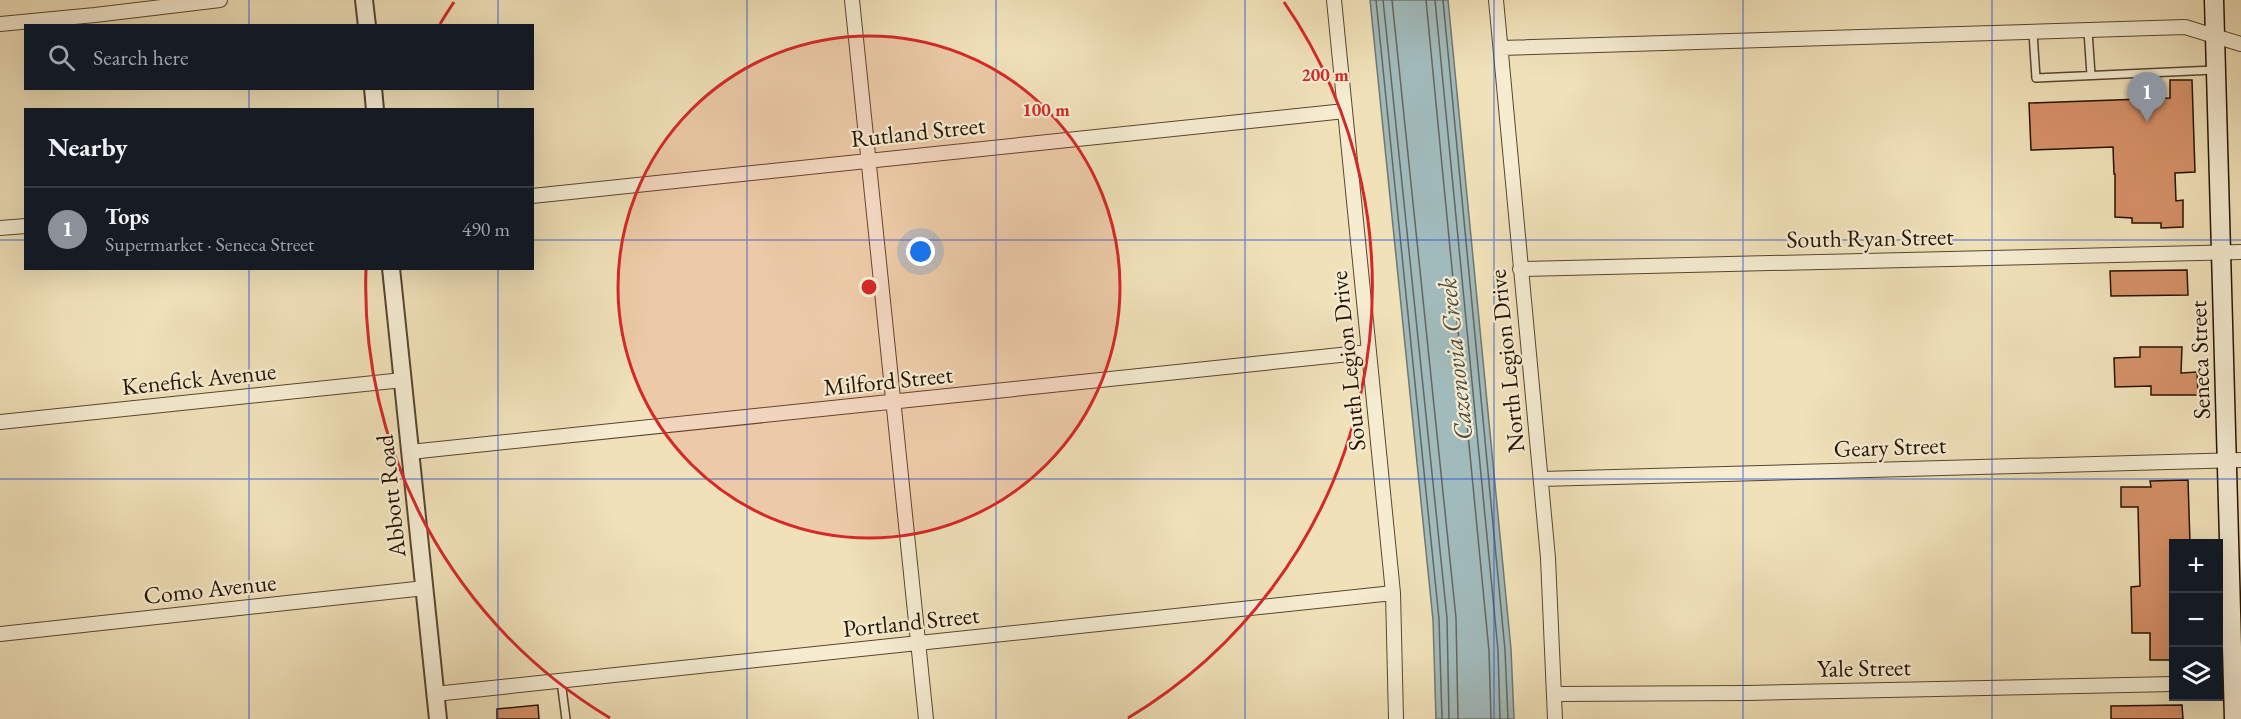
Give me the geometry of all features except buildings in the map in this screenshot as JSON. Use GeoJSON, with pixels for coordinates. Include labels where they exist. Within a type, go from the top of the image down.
{"type":"FeatureCollection","features":[{"type":"Feature","properties":{"kind":"main road","name":"Seneca Street"},"geometry":{"type":"LineString","coordinates":[[2214,0],[2221,252],[2234,460],[2237,662],[2226,682],[2234,719]]}},
{"type":"Feature","properties":{"kind":"street"},"geometry":{"type":"LineString","coordinates":[[0,24],[220,0]]}},
{"type":"Feature","properties":{"kind":"street"},"geometry":{"type":"LineString","coordinates":[[364,0],[367,24]]}},
{"type":"Feature","properties":{"kind":"street"},"geometry":{"type":"LineString","coordinates":[[852,0],[926,719]]}},
{"type":"Feature","properties":{"kind":"street","name":"South Legion Drive"},"geometry":{"type":"LineString","coordinates":[[1334,0],[1393,593],[1396,719]]}},
{"type":"Feature","properties":{"kind":"street","name":"North Legion Drive"},"geometry":{"type":"LineString","coordinates":[[1496,0],[1548,558],[1555,719]]}},
{"type":"Feature","properties":{"kind":"street"},"geometry":{"type":"LineString","coordinates":[[1501,48],[2185,27],[2241,44]]}},
{"type":"Feature","properties":{"kind":"street"},"geometry":{"type":"LineString","coordinates":[[373,90],[375,108]]}},
{"type":"Feature","properties":{"kind":"street","name":"Rutland Street"},"geometry":{"type":"LineString","coordinates":[[534,196],[1345,111]]}},
{"type":"Feature","properties":{"kind":"street"},"geometry":{"type":"LineString","coordinates":[[0,228],[24,226]]}},
{"type":"Feature","properties":{"kind":"street","name":"South Ryan Street"},"geometry":{"type":"LineString","coordinates":[[1520,269],[2241,252]]}},
{"type":"Feature","properties":{"kind":"street","name":"Abbott Road"},"geometry":{"type":"LineString","coordinates":[[391,270],[438,719]]}},
{"type":"Feature","properties":{"kind":"street","name":"Milford Street"},"geometry":{"type":"LineString","coordinates":[[410,452],[1370,352]]}},
{"type":"Feature","properties":{"kind":"street","name":"Kenefick Avenue"},"geometry":{"type":"LineString","coordinates":[[0,422],[403,380]]}},
{"type":"Feature","properties":{"kind":"street","name":"Geary Street"},"geometry":{"type":"LineString","coordinates":[[1540,479],[2234,460]]}},
{"type":"Feature","properties":{"kind":"street","name":"Como Avenue"},"geometry":{"type":"LineString","coordinates":[[0,634],[425,588]]}},
{"type":"Feature","properties":{"kind":"street","name":"Portland Street"},"geometry":{"type":"LineString","coordinates":[[435,694],[1393,593]]}},
{"type":"Feature","properties":{"kind":"street","name":"Yale Street"},"geometry":{"type":"LineString","coordinates":[[1554,694],[1747,693],[2169,684]]}},
{"type":"Feature","properties":{"kind":"lane"},"geometry":{"type":"LineString","coordinates":[[2088,31],[2091,75]]}},
{"type":"Feature","properties":{"kind":"lane"},"geometry":{"type":"LineString","coordinates":[[2033,33],[2036,78],[2216,70]]}},
{"type":"Feature","properties":{"kind":"lane"},"geometry":{"type":"LineString","coordinates":[[561,681],[566,719]]}},
{"type":"Feature","properties":{"kind":"water","name":"Cazenovia Creek"},"geometry":{"type":"Polygon","coordinates":[[[1370,0],[1448,0],[1511,649],[1514,719],[1436,719],[1433,620],[1370,0]]]}},
{"type":"Feature","properties":{"kind":"place","name":"Tops"},"geometry":{"type":"Point","coordinates":[2147,122]}}]}
